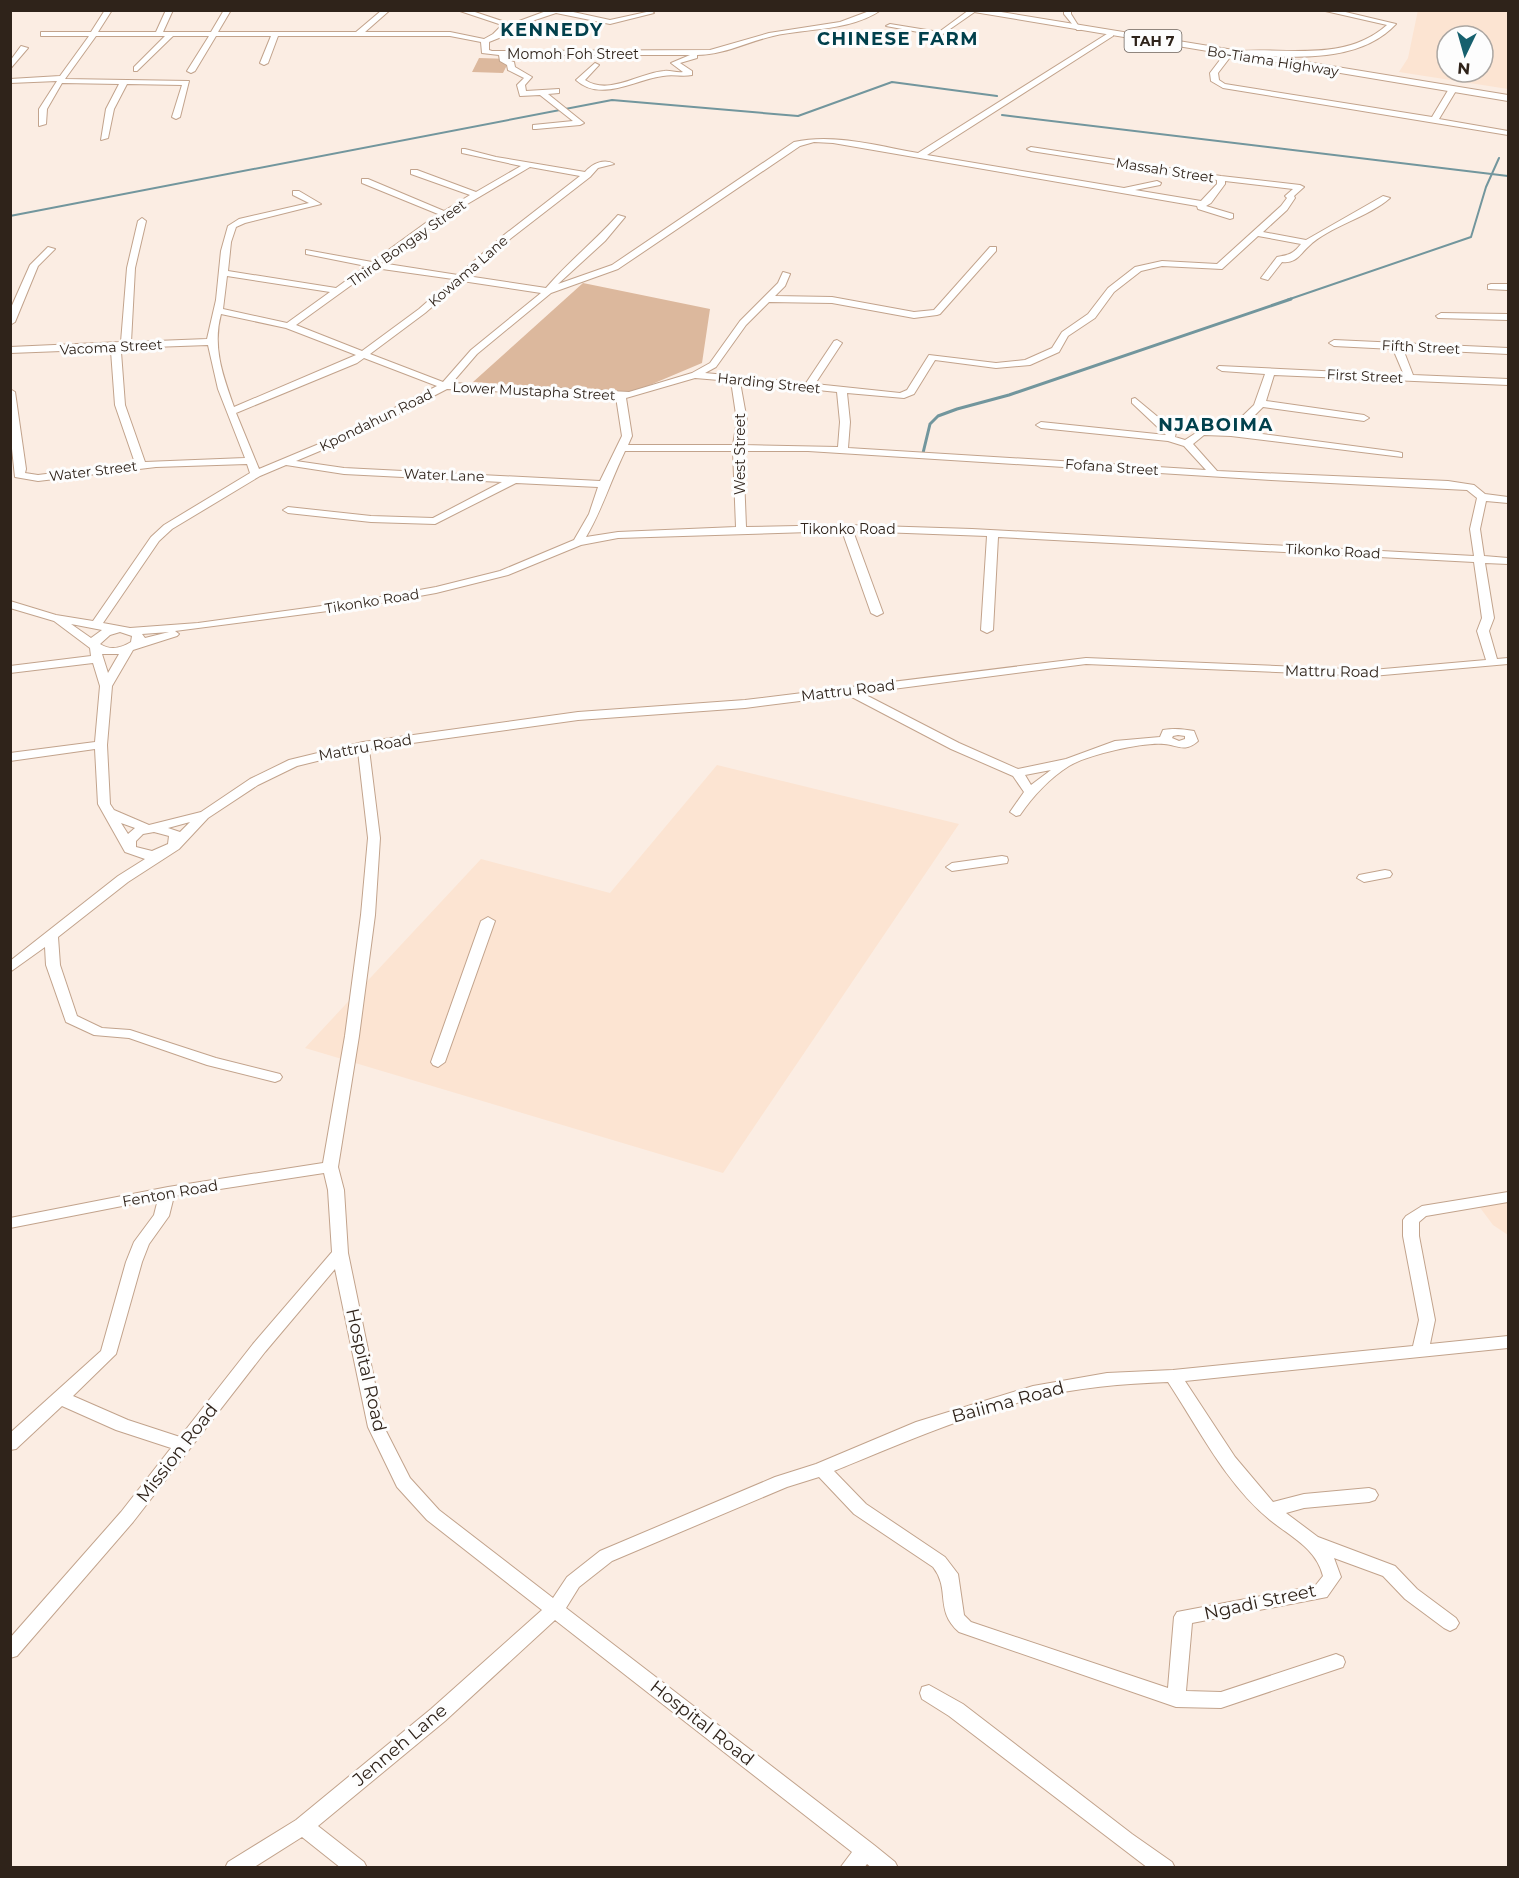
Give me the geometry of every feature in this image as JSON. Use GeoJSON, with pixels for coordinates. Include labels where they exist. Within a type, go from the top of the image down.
{"type":"FeatureCollection","features":[{"type":"Feature","properties":{"kind":"highway","name":"Bo-Tiama Highway"},"geometry":{"type":"LineString","coordinates":[[970,11],[1012,14],[1110,34],[1509,98]]}},
{"type":"Feature","properties":{"kind":"street"},"geometry":{"type":"LineString","coordinates":[[42,124],[43,109],[109,10]]}},
{"type":"Feature","properties":{"kind":"street"},"geometry":{"type":"LineString","coordinates":[[159,33],[170,10]]}},
{"type":"Feature","properties":{"kind":"street"},"geometry":{"type":"LineString","coordinates":[[191,71],[228,10]]}},
{"type":"Feature","properties":{"kind":"street"},"geometry":{"type":"LineString","coordinates":[[358,34],[387,10]]}},
{"type":"Feature","properties":{"kind":"street"},"geometry":{"type":"LineString","coordinates":[[460,10],[508,26]]}},
{"type":"Feature","properties":{"kind":"street","name":"Momoh Foh Street"},"geometry":{"type":"LineString","coordinates":[[44,34],[450,34],[484,40],[487,53],[701,53],[719,52],[771,35],[861,18],[878,10]]}},
{"type":"Feature","properties":{"kind":"street"},"geometry":{"type":"LineString","coordinates":[[1068,10],[1067,14],[1078,28]]}},
{"type":"Feature","properties":{"kind":"street"},"geometry":{"type":"LineString","coordinates":[[1324,10],[1392,24],[1378,38],[1339,50],[1229,54],[1214,73],[1215,81],[1223,86],[1509,133]]}},
{"type":"Feature","properties":{"kind":"street"},"geometry":{"type":"LineString","coordinates":[[484,40],[508,26],[554,11],[610,22],[651,13]]}},
{"type":"Feature","properties":{"kind":"street"},"geometry":{"type":"LineString","coordinates":[[890,26],[941,37],[970,11]]}},
{"type":"Feature","properties":{"kind":"street"},"geometry":{"type":"LineString","coordinates":[[518,24],[534,30],[573,35]]}},
{"type":"Feature","properties":{"kind":"street"},"geometry":{"type":"LineString","coordinates":[[137,69],[172,33]]}},
{"type":"Feature","properties":{"kind":"street"},"geometry":{"type":"LineString","coordinates":[[919,156],[1110,34]]}},
{"type":"Feature","properties":{"kind":"street"},"geometry":{"type":"LineString","coordinates":[[264,63],[275,35]]}},
{"type":"Feature","properties":{"kind":"street"},"geometry":{"type":"LineString","coordinates":[[540,54],[551,42]]}},
{"type":"Feature","properties":{"kind":"street"},"geometry":{"type":"LineString","coordinates":[[10,67],[24,48]]}},
{"type":"Feature","properties":{"kind":"street"},"geometry":{"type":"LineString","coordinates":[[502,53],[504,61],[511,64],[511,68],[528,76],[521,85],[523,94],[543,94],[556,91]]}},
{"type":"Feature","properties":{"kind":"street"},"geometry":{"type":"LineString","coordinates":[[595,65],[580,80],[589,86],[621,86],[664,73],[689,73],[675,63],[701,53]]}},
{"type":"Feature","properties":{"kind":"street"},"geometry":{"type":"LineString","coordinates":[[10,81],[186,83],[176,117]]}},
{"type":"Feature","properties":{"kind":"street"},"geometry":{"type":"LineString","coordinates":[[104,138],[110,109],[124,82]]}},
{"type":"Feature","properties":{"kind":"street"},"geometry":{"type":"LineString","coordinates":[[1434,120],[1453,89]]}},
{"type":"Feature","properties":{"kind":"street"},"geometry":{"type":"LineString","coordinates":[[536,127],[580,123],[543,94]]}},
{"type":"Feature","properties":{"kind":"street"},"geometry":{"type":"LineString","coordinates":[[309,252],[375,265],[548,291],[615,267],[797,144],[807,141],[833,141],[1202,204],[1208,201],[1221,184],[1221,178]]}},
{"type":"Feature","properties":{"kind":"street","name":"Massah Street"},"geometry":{"type":"LineString","coordinates":[[1031,149],[1221,178],[1300,187]]}},
{"type":"Feature","properties":{"kind":"street"},"geometry":{"type":"LineString","coordinates":[[465,151],[587,175]]}},
{"type":"Feature","properties":{"kind":"street","name":"Kowama Lane"},"geometry":{"type":"LineString","coordinates":[[233,411],[354,361],[463,278],[507,237],[596,166],[610,164]]}},
{"type":"Feature","properties":{"kind":"street","name":"Third Bongay Street"},"geometry":{"type":"LineString","coordinates":[[289,326],[444,214],[528,165]]}},
{"type":"Feature","properties":{"kind":"street"},"geometry":{"type":"LineString","coordinates":[[414,172],[477,195]]}},
{"type":"Feature","properties":{"kind":"street"},"geometry":{"type":"LineString","coordinates":[[365,181],[444,214]]}},
{"type":"Feature","properties":{"kind":"street"},"geometry":{"type":"LineString","coordinates":[[1123,190],[1142,181],[1156,183]]}},
{"type":"Feature","properties":{"kind":"street","name":"Harding Street"},"geometry":{"type":"LineString","coordinates":[[695,375],[901,396],[911,392],[932,357],[986,366],[1015,365],[1042,359],[1056,350],[1057,343],[1074,326],[1088,320],[1111,289],[1148,263],[1219,267],[1284,208],[1291,198],[1289,196],[1300,187]]}},
{"type":"Feature","properties":{"kind":"street"},"geometry":{"type":"LineString","coordinates":[[96,625],[155,539],[168,527],[259,470],[251,461],[233,411],[223,392],[212,342],[224,273],[226,247],[235,224],[315,206],[317,202],[296,193]]}},
{"type":"Feature","properties":{"kind":"street"},"geometry":{"type":"LineString","coordinates":[[1265,278],[1280,259],[1288,260],[1298,255],[1307,243],[1386,198]]}},
{"type":"Feature","properties":{"kind":"street"},"geometry":{"type":"LineString","coordinates":[[1202,204],[1201,207],[1205,211],[1230,216]]}},
{"type":"Feature","properties":{"kind":"street"},"geometry":{"type":"LineString","coordinates":[[548,291],[564,272],[602,239],[621,217]]}},
{"type":"Feature","properties":{"kind":"street"},"geometry":{"type":"LineString","coordinates":[[141,465],[120,405],[116,351],[126,343],[131,268],[142,221]]}},
{"type":"Feature","properties":{"kind":"street"},"geometry":{"type":"LineString","coordinates":[[1256,233],[1307,243]]}},
{"type":"Feature","properties":{"kind":"street"},"geometry":{"type":"LineString","coordinates":[[10,322],[34,265],[51,249]]}},
{"type":"Feature","properties":{"kind":"street"},"geometry":{"type":"LineString","coordinates":[[766,299],[832,300],[914,315],[937,312],[993,249]]}},
{"type":"Feature","properties":{"kind":"street"},"geometry":{"type":"LineString","coordinates":[[224,273],[339,291]]}},
{"type":"Feature","properties":{"kind":"street","name":"Lower Mustapha Street"},"geometry":{"type":"LineString","coordinates":[[446,386],[621,396],[647,392],[695,375],[713,364],[743,323],[782,284],[786,274]]}},
{"type":"Feature","properties":{"kind":"street"},"geometry":{"type":"LineString","coordinates":[[1491,287],[1509,287]]}},
{"type":"Feature","properties":{"kind":"street","name":"Kpondahun Road"},"geometry":{"type":"LineString","coordinates":[[259,470],[280,464],[354,433],[446,386],[474,352],[548,291]]}},
{"type":"Feature","properties":{"kind":"street"},"geometry":{"type":"LineString","coordinates":[[218,311],[289,326],[446,386]]}},
{"type":"Feature","properties":{"kind":"street"},"geometry":{"type":"LineString","coordinates":[[1441,316],[1509,317]]}},
{"type":"Feature","properties":{"kind":"street","name":"Vacoma Street"},"geometry":{"type":"LineString","coordinates":[[10,350],[212,342]]}},
{"type":"Feature","properties":{"kind":"street"},"geometry":{"type":"LineString","coordinates":[[809,386],[837,343]]}},
{"type":"Feature","properties":{"kind":"street","name":"Fifth Street"},"geometry":{"type":"LineString","coordinates":[[1335,343],[1509,351]]}},
{"type":"Feature","properties":{"kind":"street"},"geometry":{"type":"LineString","coordinates":[[1397,346],[1410,379]]}},
{"type":"Feature","properties":{"kind":"street","name":"First Street"},"geometry":{"type":"LineString","coordinates":[[1222,368],[1410,379],[1509,382]]}},
{"type":"Feature","properties":{"kind":"street"},"geometry":{"type":"LineString","coordinates":[[1231,432],[1259,403],[1270,371]]}},
{"type":"Feature","properties":{"kind":"street","name":"West Street"},"geometry":{"type":"LineString","coordinates":[[735,379],[742,421],[739,447],[741,531]]}},
{"type":"Feature","properties":{"kind":"street","name":"Harding Street"},"geometry":{"type":"LineString","coordinates":[[842,391],[845,422],[843,450]]}},
{"type":"Feature","properties":{"kind":"street","name":"Water Street"},"geometry":{"type":"LineString","coordinates":[[10,392],[21,469],[15,474]]}},
{"type":"Feature","properties":{"kind":"street"},"geometry":{"type":"LineString","coordinates":[[578,542],[594,514],[604,484],[627,436],[621,396]]}},
{"type":"Feature","properties":{"kind":"street"},"geometry":{"type":"LineString","coordinates":[[1135,401],[1172,434],[1169,438]]}},
{"type":"Feature","properties":{"kind":"street"},"geometry":{"type":"LineString","coordinates":[[1259,403],[1364,418]]}},
{"type":"Feature","properties":{"kind":"street"},"geometry":{"type":"LineString","coordinates":[[1041,425],[1169,438],[1188,444],[1214,473]]}},
{"type":"Feature","properties":{"kind":"street"},"geometry":{"type":"LineString","coordinates":[[1188,444],[1191,439],[1202,432],[1231,432],[1398,455]]}},
{"type":"Feature","properties":{"kind":"street","name":"Fofana Street"},"geometry":{"type":"LineString","coordinates":[[621,448],[739,447],[843,450],[1214,473],[1448,484],[1470,487],[1482,496],[1509,500]]}},
{"type":"Feature","properties":{"kind":"street","name":"Water Street"},"geometry":{"type":"LineString","coordinates":[[15,474],[38,478],[141,465],[251,461]]}},
{"type":"Feature","properties":{"kind":"street","name":"Water Lane"},"geometry":{"type":"LineString","coordinates":[[280,464],[344,471],[604,484]]}},
{"type":"Feature","properties":{"kind":"street"},"geometry":{"type":"LineString","coordinates":[[489,477],[489,495]]}},
{"type":"Feature","properties":{"kind":"street"},"geometry":{"type":"LineString","coordinates":[[288,510],[371,519],[435,521],[516,479]]}},
{"type":"Feature","properties":{"kind":"street"},"geometry":{"type":"LineString","coordinates":[[1482,496],[1475,529],[1488,618],[1483,631],[1491,662]]}},
{"type":"Feature","properties":{"kind":"street"},"geometry":{"type":"LineString","coordinates":[[846,528],[877,613]]}},
{"type":"Feature","properties":{"kind":"street","name":"Tikonko Road"},"geometry":{"type":"LineString","coordinates":[[198,626],[358,604],[436,590],[504,573],[578,542],[618,535],[846,528],[993,533],[1509,561]]}},
{"type":"Feature","properties":{"kind":"street"},"geometry":{"type":"LineString","coordinates":[[987,630],[993,533]]}},
{"type":"Feature","properties":{"kind":"street"},"geometry":{"type":"LineString","coordinates":[[10,604],[54,618],[132,631],[198,626]]}},
{"type":"Feature","properties":{"kind":"street"},"geometry":{"type":"LineString","coordinates":[[54,618],[96,650]]}},
{"type":"Feature","properties":{"kind":"street"},"geometry":{"type":"LineString","coordinates":[[10,670],[96,650],[110,652],[198,626]]}},
{"type":"Feature","properties":{"kind":"street"},"geometry":{"type":"LineString","coordinates":[[107,812],[151,828],[174,833],[177,841],[168,849],[147,855],[131,848],[107,812],[101,745],[106,686],[96,650],[98,636],[117,629]]}},
{"type":"Feature","properties":{"kind":"street"},"geometry":{"type":"LineString","coordinates":[[106,686],[139,638],[132,631]]}},
{"type":"Feature","properties":{"kind":"street","name":"Mattru Road"},"geometry":{"type":"LineString","coordinates":[[10,968],[123,879],[168,849],[204,815],[254,782],[293,763],[363,746],[578,716],[745,704],[1086,661],[1372,673],[1509,661]]}},
{"type":"Feature","properties":{"kind":"street"},"geometry":{"type":"LineString","coordinates":[[848,690],[955,746],[1017,773],[1030,792]]}},
{"type":"Feature","properties":{"kind":"street"},"geometry":{"type":"LineString","coordinates":[[1017,773],[1069,762],[1115,745],[1166,740]]}},
{"type":"Feature","properties":{"kind":"street"},"geometry":{"type":"LineString","coordinates":[[10,757],[101,745]]}},
{"type":"Feature","properties":{"kind":"street","name":"Hospital Road"},"geometry":{"type":"LineString","coordinates":[[363,746],[374,838],[368,915],[352,1036],[330,1167],[336,1190],[340,1253],[376,1427],[403,1482],[433,1515],[888,1868]]}},
{"type":"Feature","properties":{"kind":"street"},"geometry":{"type":"LineString","coordinates":[[1016,812],[1030,792],[1069,762]]}},
{"type":"Feature","properties":{"kind":"street","name":"Mattru Road"},"geometry":{"type":"LineString","coordinates":[[151,828],[204,815]]}},
{"type":"Feature","properties":{"kind":"street"},"geometry":{"type":"LineString","coordinates":[[123,879],[133,835],[151,828]]}},
{"type":"Feature","properties":{"kind":"street"},"geometry":{"type":"LineString","coordinates":[[952,867],[1002,860]]}},
{"type":"Feature","properties":{"kind":"street"},"geometry":{"type":"LineString","coordinates":[[1364,878],[1385,874]]}},
{"type":"Feature","properties":{"kind":"street"},"geometry":{"type":"LineString","coordinates":[[438,1062],[488,921]]}},
{"type":"Feature","properties":{"kind":"street"},"geometry":{"type":"LineString","coordinates":[[51,936],[53,965],[71,1019],[99,1032],[130,1034],[212,1062],[275,1077]]}},
{"type":"Feature","properties":{"kind":"street","name":"Fenton Road"},"geometry":{"type":"LineString","coordinates":[[10,1223],[168,1192],[330,1167]]}},
{"type":"Feature","properties":{"kind":"street"},"geometry":{"type":"LineString","coordinates":[[10,1444],[108,1354],[134,1262],[142,1242],[161,1216],[168,1192]]}},
{"type":"Feature","properties":{"kind":"street"},"geometry":{"type":"LineString","coordinates":[[1420,1352],[1427,1320],[1411,1236],[1411,1220],[1422,1211],[1509,1197]]}},
{"type":"Feature","properties":{"kind":"street","name":"Mission Road"},"geometry":{"type":"LineString","coordinates":[[10,1651],[127,1517],[259,1348],[340,1253]]}},
{"type":"Feature","properties":{"kind":"street","name":"Baiima Road"},"geometry":{"type":"LineString","coordinates":[[555,1609],[573,1582],[606,1556],[781,1482],[822,1470],[922,1427],[1033,1392],[1107,1379],[1173,1376],[1509,1342]]}},
{"type":"Feature","properties":{"kind":"street","name":"Ngadi Street"},"geometry":{"type":"LineString","coordinates":[[1173,1376],[1250,1489],[1270,1510],[1312,1542],[1330,1562],[1332,1577],[1321,1592],[1184,1617],[1176,1699]]}},
{"type":"Feature","properties":{"kind":"street"},"geometry":{"type":"LineString","coordinates":[[61,1398],[122,1425],[183,1445]]}},
{"type":"Feature","properties":{"kind":"street"},"geometry":{"type":"LineString","coordinates":[[822,1470],[860,1509],[939,1562],[949,1574],[955,1618],[965,1627],[1176,1699],[1221,1701],[1336,1662]]}},
{"type":"Feature","properties":{"kind":"street"},"geometry":{"type":"LineString","coordinates":[[1270,1510],[1304,1501],[1369,1495]]}},
{"type":"Feature","properties":{"kind":"street"},"geometry":{"type":"LineString","coordinates":[[1312,1542],[1389,1571],[1411,1594],[1450,1623]]}},
{"type":"Feature","properties":{"kind":"street","name":"Jenneh Lane"},"geometry":{"type":"LineString","coordinates":[[235,1868],[303,1826],[438,1715],[555,1609]]}},
{"type":"Feature","properties":{"kind":"street"},"geometry":{"type":"LineString","coordinates":[[929,1693],[956,1710],[1125,1840],[1166,1868]]}},
{"type":"Feature","properties":{"kind":"street"},"geometry":{"type":"LineString","coordinates":[[303,1826],[357,1868]]}},
{"type":"Feature","properties":{"kind":"street"},"geometry":{"type":"LineString","coordinates":[[850,1868],[867,1851]]}},
{"type":"Feature","properties":{"kind":"shaded area"},"geometry":{"type":"Polygon","coordinates":[[[1418,10],[1508,11],[1508,89],[1476,84],[1495,84],[1495,24],[1435,24],[1435,78],[1399,72],[1408,58],[1418,10]]]}},
{"type":"Feature","properties":{"kind":"shaded area"},"geometry":{"type":"Polygon","coordinates":[[[479,58],[510,59],[503,73],[472,72],[479,58]]]}},
{"type":"Feature","properties":{"kind":"shaded area"},"geometry":{"type":"Polygon","coordinates":[[[583,283],[710,309],[702,363],[631,393],[473,382],[583,283]]]}},
{"type":"Feature","properties":{"kind":"shaded area"},"geometry":{"type":"Polygon","coordinates":[[[717,765],[959,824],[723,1173],[305,1048],[481,859],[610,893],[717,765]]]}},
{"type":"Feature","properties":{"kind":"shaded area"},"geometry":{"type":"Polygon","coordinates":[[[1508,1199],[1508,1235],[1493,1225],[1478,1205],[1508,1199]]]}},
{"type":"Feature","properties":{"kind":"waterway"},"geometry":{"type":"LineString","coordinates":[[10,216],[612,100],[798,116],[892,82],[997,96]]}},
{"type":"Feature","properties":{"kind":"waterway"},"geometry":{"type":"LineString","coordinates":[[1002,115],[1492,174]]}},
{"type":"Feature","properties":{"kind":"waterway"},"geometry":{"type":"LineString","coordinates":[[1492,174],[1499,158]]}},
{"type":"Feature","properties":{"kind":"waterway"},"geometry":{"type":"LineString","coordinates":[[1287,300],[1471,237],[1492,174]]}},
{"type":"Feature","properties":{"kind":"waterway"},"geometry":{"type":"LineString","coordinates":[[1492,174],[1508,176]]}},
{"type":"Feature","properties":{"kind":"waterway"},"geometry":{"type":"LineString","coordinates":[[923,453],[930,424],[938,416],[1009,395],[1291,299]]}},
{"type":"Feature","properties":{"kind":"district","name":"KENNEDY"},"geometry":{"type":"Point","coordinates":[552,30]}},
{"type":"Feature","properties":{"kind":"district","name":"CHINESE FARM"},"geometry":{"type":"Point","coordinates":[898,39]}},
{"type":"Feature","properties":{"kind":"district","name":"NJABOIMA"},"geometry":{"type":"Point","coordinates":[1216,425]}}]}
